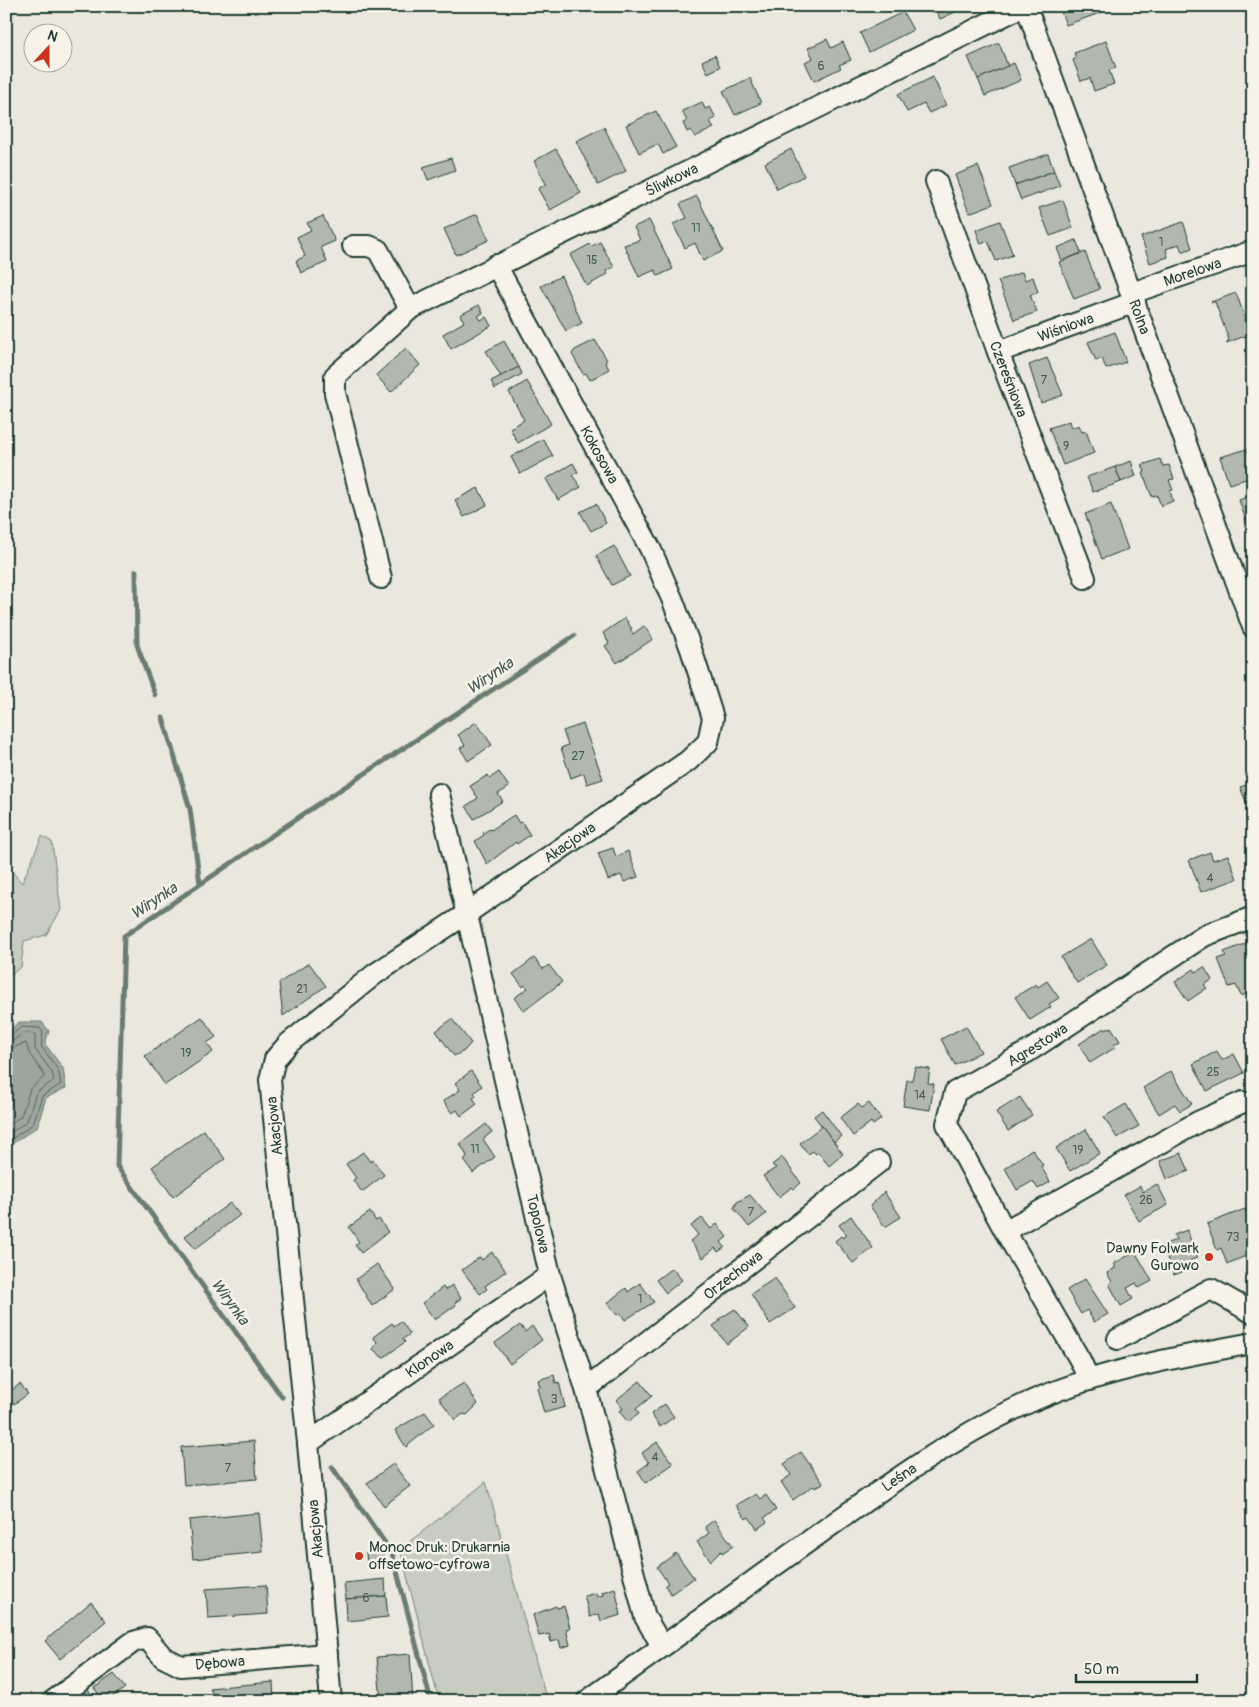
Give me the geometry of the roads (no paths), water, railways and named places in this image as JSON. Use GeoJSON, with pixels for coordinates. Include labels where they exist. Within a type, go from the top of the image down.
{"type":"FeatureCollection","features":[{"type":"Feature","properties":{"kind":"street","name":"Śliwkowa"},"geometry":{"type":"LineString","coordinates":[[381,578],[335,393],[335,376],[410,309],[1024,6]]}},
{"type":"Feature","properties":{"kind":"street","name":"Rolna"},"geometry":{"type":"LineString","coordinates":[[1024,6],[1253,628]]}},
{"type":"Feature","properties":{"kind":"street","name":"Czereśniowa"},"geometry":{"type":"LineString","coordinates":[[936,181],[998,352],[1085,578]]}},
{"type":"Feature","properties":{"kind":"street"},"geometry":{"type":"LineString","coordinates":[[352,246],[369,246],[378,250],[410,309]]}},
{"type":"Feature","properties":{"kind":"street","name":"Morelowa"},"geometry":{"type":"LineString","coordinates":[[1133,298],[1253,251]]}},
{"type":"Feature","properties":{"kind":"street","name":"Kokosowa"},"geometry":{"type":"LineString","coordinates":[[496,266],[650,548],[691,649],[713,718],[708,742],[688,761]]}},
{"type":"Feature","properties":{"kind":"street","name":"Wiśniowa"},"geometry":{"type":"LineString","coordinates":[[998,352],[1133,298]]}},
{"type":"Feature","properties":{"kind":"street","name":"Akacjowa"},"geometry":{"type":"LineString","coordinates":[[331,1701],[308,1443],[270,1080],[275,1059],[289,1043],[375,974],[466,914],[688,761]]}},
{"type":"Feature","properties":{"kind":"street","name":"Topolowa"},"geometry":{"type":"LineString","coordinates":[[438,794],[550,1275],[586,1390],[645,1617],[662,1646]]}},
{"type":"Feature","properties":{"kind":"street","name":"Agrestowa"},"geometry":{"type":"LineString","coordinates":[[1089,1380],[1080,1360],[1005,1230],[947,1124],[955,1092],[1028,1051],[1204,936],[1253,917]]}},
{"type":"Feature","properties":{"kind":"street"},"geometry":{"type":"LineString","coordinates":[[1005,1230],[1198,1122],[1243,1102]]}},
{"type":"Feature","properties":{"kind":"street","name":"Orzechowa"},"geometry":{"type":"LineString","coordinates":[[586,1390],[879,1162]]}},
{"type":"Feature","properties":{"kind":"street","name":"Klonowa"},"geometry":{"type":"LineString","coordinates":[[308,1443],[550,1275]]}},
{"type":"Feature","properties":{"kind":"street"},"geometry":{"type":"LineString","coordinates":[[1118,1339],[1211,1289],[1253,1313]]}},
{"type":"Feature","properties":{"kind":"street","name":"Leśna"},"geometry":{"type":"LineString","coordinates":[[587,1701],[888,1485],[958,1439],[1024,1405],[1089,1380],[1208,1351],[1253,1343]]}},
{"type":"Feature","properties":{"kind":"street","name":"Dębowa"},"geometry":{"type":"LineString","coordinates":[[53,1701],[133,1642],[147,1638],[164,1657],[181,1666],[327,1654]]}},
{"type":"Feature","properties":{"kind":"water"},"geometry":{"type":"Polygon","coordinates":[[[19,1022],[42,1022],[49,1031],[45,1044],[63,1068],[66,1088],[46,1098],[37,1127],[6,1148],[6,1033],[19,1022]]]}},
{"type":"Feature","properties":{"kind":"waterway"},"geometry":{"type":"LineString","coordinates":[[136,571],[137,645],[155,695]]}},
{"type":"Feature","properties":{"kind":"waterway","name":"Wirynka"},"geometry":{"type":"LineString","coordinates":[[282,1397],[117,1166],[124,936],[308,811],[574,636]]}},
{"type":"Feature","properties":{"kind":"waterway"},"geometry":{"type":"LineString","coordinates":[[163,718],[190,809],[200,884]]}},
{"type":"Feature","properties":{"kind":"waterway","name":"Wirynka"},"geometry":{"type":"LineString","coordinates":[[332,1467],[392,1553],[431,1701]]}},
{"type":"Feature","properties":{"kind":"place","name":"Dawny Folwark Gurowo"},"geometry":{"type":"Point","coordinates":[1209,1257]}},
{"type":"Feature","properties":{"kind":"place","name":"Monoc Druk: Drukarnia offsetowo-cyfrowa"},"geometry":{"type":"Point","coordinates":[359,1556]}}]}
